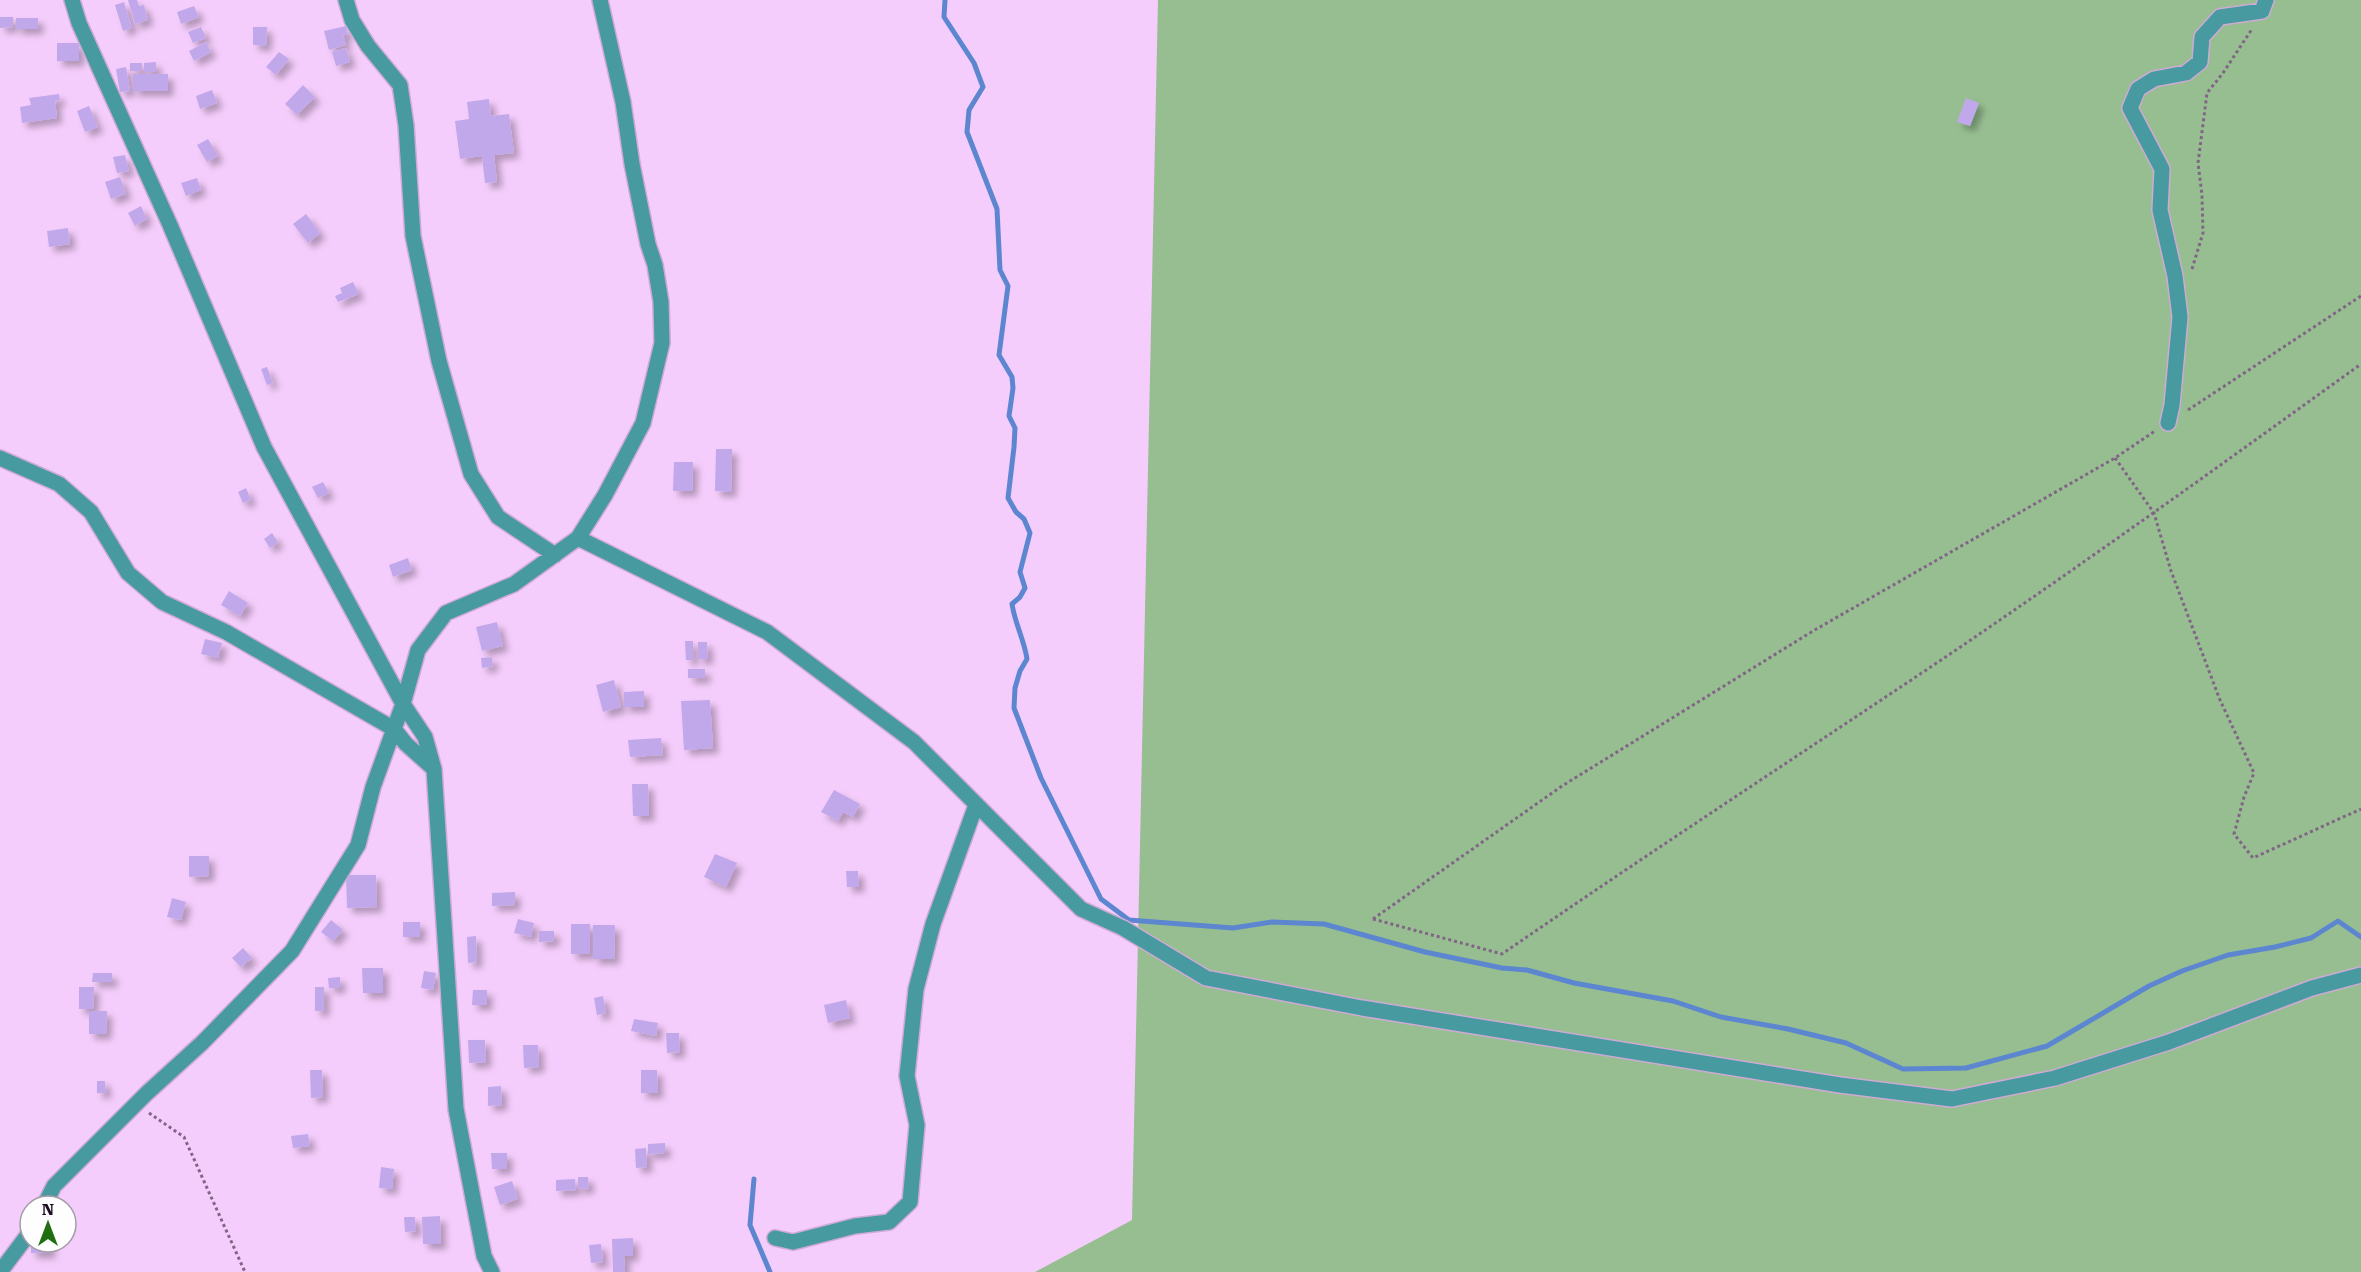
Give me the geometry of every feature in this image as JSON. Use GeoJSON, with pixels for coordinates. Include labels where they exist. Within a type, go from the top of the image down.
{"type":"FeatureCollection","features":[{"type":"Feature","properties":{"kind":"street"},"geometry":{"type":"LineString","coordinates":[[72,0],[79,23],[171,225],[264,447],[424,737],[434,769],[456,1109],[484,1256],[492,1272]]}},
{"type":"Feature","properties":{"kind":"street"},"geometry":{"type":"LineString","coordinates":[[346,0],[352,20],[368,46],[400,85],[406,125],[413,236],[439,362],[471,474],[498,517],[555,555]]}},
{"type":"Feature","properties":{"kind":"street"},"geometry":{"type":"LineString","coordinates":[[50,1194],[54,1186],[135,1104],[202,1043],[292,951],[358,845],[373,787],[404,704],[418,650],[446,613],[514,584],[578,538],[605,495],[643,423],[662,343],[662,302],[655,265],[648,244],[623,102],[600,0]]}},
{"type":"Feature","properties":{"kind":"street"},"geometry":{"type":"LineString","coordinates":[[2168,423],[2172,405],[2180,317],[2175,276],[2160,210],[2162,169],[2130,108],[2138,89],[2154,79],[2186,73],[2200,62],[2202,37],[2220,17],[2264,5]]}},
{"type":"Feature","properties":{"kind":"street"},"geometry":{"type":"LineString","coordinates":[[0,458],[59,484],[91,512],[128,573],[162,602],[226,632],[394,729],[406,744],[434,769]]}},
{"type":"Feature","properties":{"kind":"street"},"geometry":{"type":"LineString","coordinates":[[578,538],[767,632],[914,742],[1081,909],[1123,928],[1206,978],[1362,1008],[1840,1085],[1952,1099],[2055,1078],[2169,1042],[2312,988],[2361,975]]}},
{"type":"Feature","properties":{"kind":"street"},"geometry":{"type":"LineString","coordinates":[[775,1238],[793,1242],[855,1226],[890,1222],[910,1202],[917,1125],[907,1076],[916,989],[933,924],[976,805]]}},
{"type":"Feature","properties":{"kind":"street"},"geometry":{"type":"LineString","coordinates":[[0,1272],[18,1248]]}},
{"type":"Feature","properties":{"kind":"path"},"geometry":{"type":"LineString","coordinates":[[2189,277],[2203,233],[2198,163],[2207,93],[2223,73],[2264,5]]}},
{"type":"Feature","properties":{"kind":"path"},"geometry":{"type":"LineString","coordinates":[[2361,296],[2115,458],[1813,631],[1562,786],[1373,919],[1502,954],[1951,653],[2154,513],[2361,364]]}},
{"type":"Feature","properties":{"kind":"path"},"geometry":{"type":"LineString","coordinates":[[2115,458],[2154,513],[2171,571],[2220,700],[2254,773],[2244,797],[2234,834],[2253,858],[2361,809]]}},
{"type":"Feature","properties":{"kind":"path"},"geometry":{"type":"LineString","coordinates":[[135,1104],[184,1137],[245,1272]]}},
{"type":"Feature","properties":{"kind":"green space"},"geometry":{"type":"Polygon","coordinates":[[[1158,0],[2361,0],[2361,1272],[1035,1272],[1132,1220],[1158,0]]]}},
{"type":"Feature","properties":{"kind":"building"},"geometry":{"type":"Polygon","coordinates":[[[128,0],[137,0],[139,6],[144,5],[148,20],[135,24],[128,0]]]}},
{"type":"Feature","properties":{"kind":"building"},"geometry":{"type":"Polygon","coordinates":[[[124,2],[132,28],[123,31],[115,5],[124,2]]]}},
{"type":"Feature","properties":{"kind":"building"},"geometry":{"type":"Polygon","coordinates":[[[194,6],[199,17],[181,24],[177,12],[194,6]]]}},
{"type":"Feature","properties":{"kind":"building"},"geometry":{"type":"Polygon","coordinates":[[[0,17],[13,17],[13,27],[0,28],[0,17]]]}},
{"type":"Feature","properties":{"kind":"building"},"geometry":{"type":"Polygon","coordinates":[[[16,18],[38,18],[38,29],[16,29],[16,18]]]}},
{"type":"Feature","properties":{"kind":"building"},"geometry":{"type":"Polygon","coordinates":[[[346,26],[348,35],[343,35],[346,45],[329,50],[324,31],[346,26]]]}},
{"type":"Feature","properties":{"kind":"building"},"geometry":{"type":"Polygon","coordinates":[[[201,27],[206,38],[193,43],[188,32],[201,27]]]}},
{"type":"Feature","properties":{"kind":"building"},"geometry":{"type":"Polygon","coordinates":[[[253,27],[267,27],[266,46],[253,45],[253,27]]]}},
{"type":"Feature","properties":{"kind":"building"},"geometry":{"type":"Polygon","coordinates":[[[206,42],[211,52],[194,61],[189,51],[206,42]]]}},
{"type":"Feature","properties":{"kind":"building"},"geometry":{"type":"Polygon","coordinates":[[[57,43],[79,43],[79,61],[57,61],[57,43]]]}},
{"type":"Feature","properties":{"kind":"building"},"geometry":{"type":"Polygon","coordinates":[[[346,48],[350,62],[336,66],[332,52],[346,48]]]}},
{"type":"Feature","properties":{"kind":"building"},"geometry":{"type":"Polygon","coordinates":[[[279,52],[289,59],[276,75],[266,67],[279,52]]]}},
{"type":"Feature","properties":{"kind":"building"},"geometry":{"type":"Polygon","coordinates":[[[156,62],[156,72],[144,72],[144,63],[156,62]]]}},
{"type":"Feature","properties":{"kind":"building"},"geometry":{"type":"Polygon","coordinates":[[[130,63],[142,63],[142,71],[130,71],[130,63]]]}},
{"type":"Feature","properties":{"kind":"building"},"geometry":{"type":"Polygon","coordinates":[[[126,67],[130,91],[120,92],[116,69],[126,67]]]}},
{"type":"Feature","properties":{"kind":"building"},"geometry":{"type":"Polygon","coordinates":[[[133,74],[168,74],[168,91],[133,91],[133,74]]]}},
{"type":"Feature","properties":{"kind":"building"},"geometry":{"type":"Polygon","coordinates":[[[303,85],[315,97],[297,115],[285,104],[303,85]]]}},
{"type":"Feature","properties":{"kind":"building"},"geometry":{"type":"Polygon","coordinates":[[[212,90],[217,103],[200,109],[196,96],[212,90]]]}},
{"type":"Feature","properties":{"kind":"building"},"geometry":{"type":"Polygon","coordinates":[[[59,94],[60,100],[55,101],[57,118],[22,123],[20,107],[31,105],[29,98],[59,94]]]}},
{"type":"Feature","properties":{"kind":"building"},"geometry":{"type":"Polygon","coordinates":[[[1966,98],[1979,103],[1970,126],[1957,122],[1966,98]]]}},
{"type":"Feature","properties":{"kind":"building"},"geometry":{"type":"Polygon","coordinates":[[[489,99],[491,116],[509,114],[514,153],[494,155],[497,182],[485,183],[482,156],[460,159],[455,121],[469,119],[467,102],[489,99]]]}},
{"type":"Feature","properties":{"kind":"building"},"geometry":{"type":"Polygon","coordinates":[[[89,106],[98,127],[85,132],[77,111],[89,106]]]}},
{"type":"Feature","properties":{"kind":"building"},"geometry":{"type":"Polygon","coordinates":[[[208,139],[218,156],[207,162],[197,145],[208,139]]]}},
{"type":"Feature","properties":{"kind":"building"},"geometry":{"type":"Polygon","coordinates":[[[125,155],[129,171],[117,173],[113,157],[125,155]]]}},
{"type":"Feature","properties":{"kind":"building"},"geometry":{"type":"Polygon","coordinates":[[[120,177],[126,194],[111,199],[105,182],[120,177]]]}},
{"type":"Feature","properties":{"kind":"building"},"geometry":{"type":"Polygon","coordinates":[[[197,178],[201,190],[186,196],[181,183],[197,178]]]}},
{"type":"Feature","properties":{"kind":"building"},"geometry":{"type":"Polygon","coordinates":[[[141,206],[147,219],[135,226],[128,213],[141,206]]]}},
{"type":"Feature","properties":{"kind":"building"},"geometry":{"type":"Polygon","coordinates":[[[306,214],[320,233],[308,243],[293,224],[306,214]]]}},
{"type":"Feature","properties":{"kind":"building"},"geometry":{"type":"Polygon","coordinates":[[[68,228],[70,244],[49,247],[47,231],[68,228]]]}},
{"type":"Feature","properties":{"kind":"building"},"geometry":{"type":"Polygon","coordinates":[[[353,282],[359,294],[338,302],[335,296],[342,293],[340,288],[353,282]]]}},
{"type":"Feature","properties":{"kind":"building"},"geometry":{"type":"Polygon","coordinates":[[[267,367],[273,383],[267,385],[261,369],[267,367]]]}},
{"type":"Feature","properties":{"kind":"building"},"geometry":{"type":"Polygon","coordinates":[[[716,449],[732,449],[731,492],[715,491],[716,449]]]}},
{"type":"Feature","properties":{"kind":"building"},"geometry":{"type":"Polygon","coordinates":[[[674,462],[693,462],[692,491],[673,491],[674,462]]]}},
{"type":"Feature","properties":{"kind":"building"},"geometry":{"type":"Polygon","coordinates":[[[323,482],[329,493],[318,498],[312,487],[323,482]]]}},
{"type":"Feature","properties":{"kind":"building"},"geometry":{"type":"Polygon","coordinates":[[[246,488],[251,500],[243,503],[238,492],[246,488]]]}},
{"type":"Feature","properties":{"kind":"building"},"geometry":{"type":"Polygon","coordinates":[[[272,533],[278,542],[270,548],[264,539],[272,533]]]}},
{"type":"Feature","properties":{"kind":"building"},"geometry":{"type":"Polygon","coordinates":[[[408,558],[412,570],[393,577],[389,565],[408,558]]]}},
{"type":"Feature","properties":{"kind":"building"},"geometry":{"type":"Polygon","coordinates":[[[229,591],[248,603],[240,616],[221,605],[229,591]]]}},
{"type":"Feature","properties":{"kind":"building"},"geometry":{"type":"Polygon","coordinates":[[[497,622],[503,646],[482,651],[476,627],[497,622]]]}},
{"type":"Feature","properties":{"kind":"building"},"geometry":{"type":"Polygon","coordinates":[[[205,639],[222,643],[218,658],[201,654],[205,639]]]}},
{"type":"Feature","properties":{"kind":"building"},"geometry":{"type":"Polygon","coordinates":[[[685,641],[693,641],[693,660],[686,660],[685,641]]]}},
{"type":"Feature","properties":{"kind":"building"},"geometry":{"type":"Polygon","coordinates":[[[698,642],[707,642],[708,659],[698,659],[698,642]]]}},
{"type":"Feature","properties":{"kind":"building"},"geometry":{"type":"Polygon","coordinates":[[[492,657],[493,666],[482,668],[481,658],[492,657]]]}},
{"type":"Feature","properties":{"kind":"building"},"geometry":{"type":"Polygon","coordinates":[[[688,669],[705,669],[705,678],[688,678],[688,669]]]}},
{"type":"Feature","properties":{"kind":"building"},"geometry":{"type":"Polygon","coordinates":[[[614,680],[621,707],[603,712],[596,685],[614,680]]]}},
{"type":"Feature","properties":{"kind":"building"},"geometry":{"type":"Polygon","coordinates":[[[644,691],[644,707],[624,707],[624,692],[644,691]]]}},
{"type":"Feature","properties":{"kind":"building"},"geometry":{"type":"Polygon","coordinates":[[[710,700],[713,748],[684,750],[681,701],[710,700]]]}},
{"type":"Feature","properties":{"kind":"building"},"geometry":{"type":"Polygon","coordinates":[[[661,738],[663,755],[630,757],[628,740],[661,738]]]}},
{"type":"Feature","properties":{"kind":"building"},"geometry":{"type":"Polygon","coordinates":[[[632,784],[648,784],[649,816],[633,816],[632,784]]]}},
{"type":"Feature","properties":{"kind":"building"},"geometry":{"type":"Polygon","coordinates":[[[834,790],[860,804],[853,817],[843,812],[838,821],[821,812],[834,790]]]}},
{"type":"Feature","properties":{"kind":"building"},"geometry":{"type":"Polygon","coordinates":[[[715,854],[737,863],[726,887],[704,877],[715,854]]]}},
{"type":"Feature","properties":{"kind":"building"},"geometry":{"type":"Polygon","coordinates":[[[189,856],[209,856],[209,876],[189,877],[189,856]]]}},
{"type":"Feature","properties":{"kind":"building"},"geometry":{"type":"Polygon","coordinates":[[[846,871],[858,871],[859,887],[847,887],[846,871]]]}},
{"type":"Feature","properties":{"kind":"building"},"geometry":{"type":"Polygon","coordinates":[[[346,875],[376,875],[377,907],[347,908],[346,875]]]}},
{"type":"Feature","properties":{"kind":"building"},"geometry":{"type":"Polygon","coordinates":[[[515,892],[515,905],[492,906],[492,893],[515,892]]]}},
{"type":"Feature","properties":{"kind":"building"},"geometry":{"type":"Polygon","coordinates":[[[172,898],[186,902],[181,920],[167,917],[172,898]]]}},
{"type":"Feature","properties":{"kind":"building"},"geometry":{"type":"Polygon","coordinates":[[[518,919],[534,923],[531,937],[514,933],[518,919]]]}},
{"type":"Feature","properties":{"kind":"building"},"geometry":{"type":"Polygon","coordinates":[[[331,920],[343,930],[333,941],[321,932],[331,920]]]}},
{"type":"Feature","properties":{"kind":"building"},"geometry":{"type":"Polygon","coordinates":[[[403,922],[420,922],[420,937],[403,937],[403,922]]]}},
{"type":"Feature","properties":{"kind":"building"},"geometry":{"type":"Polygon","coordinates":[[[571,924],[590,924],[590,954],[571,954],[571,924]]]}},
{"type":"Feature","properties":{"kind":"building"},"geometry":{"type":"Polygon","coordinates":[[[593,925],[615,925],[614,959],[593,959],[593,925]]]}},
{"type":"Feature","properties":{"kind":"building"},"geometry":{"type":"Polygon","coordinates":[[[539,931],[554,931],[554,941],[539,942],[539,931]]]}},
{"type":"Feature","properties":{"kind":"building"},"geometry":{"type":"Polygon","coordinates":[[[476,936],[477,962],[468,963],[467,937],[476,936]]]}},
{"type":"Feature","properties":{"kind":"building"},"geometry":{"type":"Polygon","coordinates":[[[243,948],[252,958],[241,967],[232,958],[243,948]]]}},
{"type":"Feature","properties":{"kind":"building"},"geometry":{"type":"Polygon","coordinates":[[[362,968],[383,968],[383,993],[363,993],[362,968]]]}},
{"type":"Feature","properties":{"kind":"building"},"geometry":{"type":"Polygon","coordinates":[[[424,971],[436,973],[433,990],[421,988],[424,971]]]}},
{"type":"Feature","properties":{"kind":"building"},"geometry":{"type":"Polygon","coordinates":[[[93,973],[112,973],[112,982],[92,982],[93,973]]]}},
{"type":"Feature","properties":{"kind":"building"},"geometry":{"type":"Polygon","coordinates":[[[340,977],[340,988],[329,988],[328,978],[340,977]]]}},
{"type":"Feature","properties":{"kind":"building"},"geometry":{"type":"Polygon","coordinates":[[[79,987],[94,987],[93,1009],[79,1009],[79,987]]]}},
{"type":"Feature","properties":{"kind":"building"},"geometry":{"type":"Polygon","coordinates":[[[315,987],[324,987],[324,1011],[315,1011],[315,987]]]}},
{"type":"Feature","properties":{"kind":"building"},"geometry":{"type":"Polygon","coordinates":[[[473,990],[487,990],[487,1005],[472,1005],[473,990]]]}},
{"type":"Feature","properties":{"kind":"building"},"geometry":{"type":"Polygon","coordinates":[[[603,996],[606,1013],[597,1015],[594,998],[603,996]]]}},
{"type":"Feature","properties":{"kind":"building"},"geometry":{"type":"Polygon","coordinates":[[[846,1000],[850,1018],[828,1023],[824,1005],[846,1000]]]}},
{"type":"Feature","properties":{"kind":"building"},"geometry":{"type":"Polygon","coordinates":[[[89,1011],[107,1011],[106,1034],[89,1034],[89,1011]]]}},
{"type":"Feature","properties":{"kind":"building"},"geometry":{"type":"Polygon","coordinates":[[[634,1019],[658,1023],[656,1036],[631,1031],[634,1019]]]}},
{"type":"Feature","properties":{"kind":"building"},"geometry":{"type":"Polygon","coordinates":[[[666,1033],[679,1033],[680,1052],[667,1053],[666,1033]]]}},
{"type":"Feature","properties":{"kind":"building"},"geometry":{"type":"Polygon","coordinates":[[[468,1040],[485,1040],[486,1062],[469,1063],[468,1040]]]}},
{"type":"Feature","properties":{"kind":"building"},"geometry":{"type":"Polygon","coordinates":[[[523,1045],[538,1045],[539,1067],[524,1068],[523,1045]]]}},
{"type":"Feature","properties":{"kind":"building"},"geometry":{"type":"Polygon","coordinates":[[[310,1070],[322,1070],[323,1097],[311,1098],[310,1070]]]}},
{"type":"Feature","properties":{"kind":"building"},"geometry":{"type":"Polygon","coordinates":[[[641,1070],[657,1070],[658,1093],[641,1093],[641,1070]]]}},
{"type":"Feature","properties":{"kind":"building"},"geometry":{"type":"Polygon","coordinates":[[[97,1081],[105,1081],[106,1093],[97,1093],[97,1081]]]}},
{"type":"Feature","properties":{"kind":"building"},"geometry":{"type":"Polygon","coordinates":[[[501,1086],[502,1105],[488,1106],[488,1087],[501,1086]]]}},
{"type":"Feature","properties":{"kind":"building"},"geometry":{"type":"Polygon","coordinates":[[[308,1134],[310,1146],[293,1148],[291,1136],[308,1134]]]}},
{"type":"Feature","properties":{"kind":"building"},"geometry":{"type":"Polygon","coordinates":[[[665,1143],[665,1153],[648,1154],[648,1144],[665,1143]]]}},
{"type":"Feature","properties":{"kind":"building"},"geometry":{"type":"Polygon","coordinates":[[[646,1148],[647,1167],[636,1168],[635,1149],[646,1148]]]}},
{"type":"Feature","properties":{"kind":"building"},"geometry":{"type":"Polygon","coordinates":[[[491,1153],[507,1153],[507,1169],[492,1169],[491,1153]]]}},
{"type":"Feature","properties":{"kind":"building"},"geometry":{"type":"Polygon","coordinates":[[[381,1167],[394,1169],[392,1189],[379,1188],[381,1167]]]}},
{"type":"Feature","properties":{"kind":"building"},"geometry":{"type":"Polygon","coordinates":[[[578,1177],[588,1177],[589,1188],[578,1189],[578,1177]]]}},
{"type":"Feature","properties":{"kind":"building"},"geometry":{"type":"Polygon","coordinates":[[[575,1179],[576,1190],[556,1191],[556,1180],[575,1179]]]}},
{"type":"Feature","properties":{"kind":"building"},"geometry":{"type":"Polygon","coordinates":[[[512,1181],[518,1199],[500,1205],[494,1187],[512,1181]]]}},
{"type":"Feature","properties":{"kind":"building"},"geometry":{"type":"Polygon","coordinates":[[[440,1216],[441,1244],[423,1244],[422,1217],[440,1216]]]}},
{"type":"Feature","properties":{"kind":"building"},"geometry":{"type":"Polygon","coordinates":[[[404,1217],[415,1217],[416,1231],[405,1232],[404,1217]]]}},
{"type":"Feature","properties":{"kind":"building"},"geometry":{"type":"Polygon","coordinates":[[[633,1238],[633,1256],[624,1256],[625,1272],[613,1272],[612,1239],[633,1238]]]}},
{"type":"Feature","properties":{"kind":"building"},"geometry":{"type":"Polygon","coordinates":[[[601,1244],[603,1262],[591,1263],[589,1245],[601,1244]]]}},
{"type":"Feature","properties":{"kind":"waterway"},"geometry":{"type":"LineString","coordinates":[[945,0],[944,17],[974,63],[983,87],[969,110],[967,132],[997,209],[1000,270],[1008,286],[999,355],[1012,377],[1013,388],[1009,416],[1015,428],[1008,498],[1016,512],[1024,519],[1030,533],[1020,572],[1025,588],[1012,604],[1027,659],[1020,671],[1015,688],[1014,708],[1041,778],[1101,899],[1129,920],[1233,928],[1272,922],[1324,924],[1425,952],[1502,968],[1527,970],[1574,983],[1673,1001],[1721,1017],[1788,1029],[1846,1043],[1903,1069],[1966,1068],[2047,1046],[2149,986],[2182,971],[2228,955],[2311,938],[2338,921],[2361,937]]}},
{"type":"Feature","properties":{"kind":"waterway"},"geometry":{"type":"LineString","coordinates":[[754,1179],[750,1225],[770,1272]]}}]}
